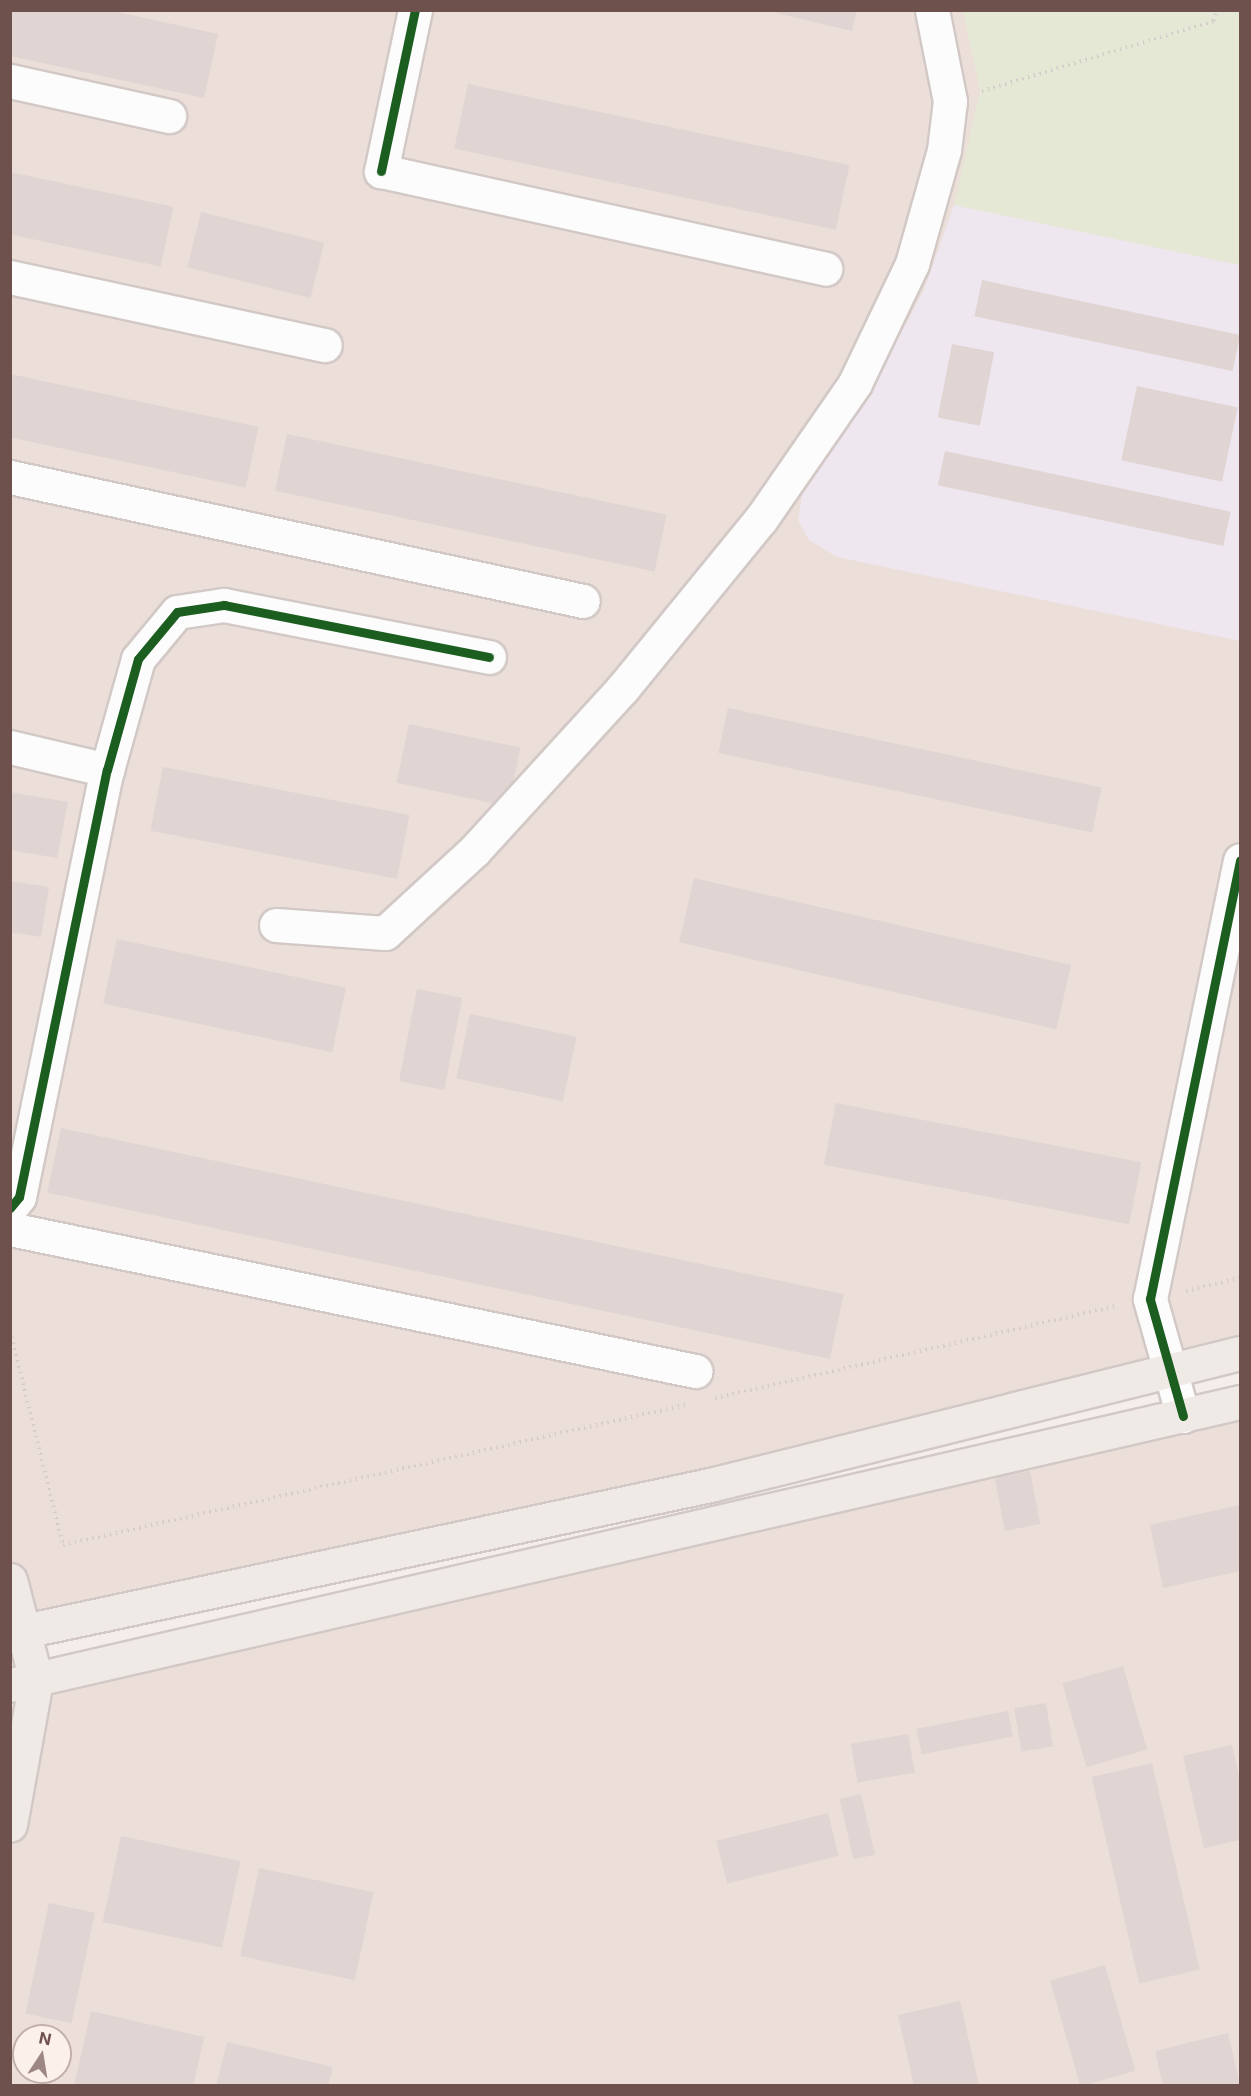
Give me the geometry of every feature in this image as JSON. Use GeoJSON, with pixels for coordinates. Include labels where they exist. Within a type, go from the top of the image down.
{"type":"FeatureCollection","features":[{"type":"Feature","properties":{"kind":"main road"},"geometry":{"type":"LineString","coordinates":[[17,1633],[710,1485],[1170,1368],[1240,1353]]}},
{"type":"Feature","properties":{"kind":"main road"},"geometry":{"type":"LineString","coordinates":[[23,1682],[1240,1402]]}},
{"type":"Feature","properties":{"kind":"main road"},"geometry":{"type":"LineString","coordinates":[[10,1580],[23,1682],[10,1826]]}},
{"type":"Feature","properties":{"kind":"street"},"geometry":{"type":"LineString","coordinates":[[415,10],[381,171],[825,269]]}},
{"type":"Feature","properties":{"kind":"street"},"geometry":{"type":"LineString","coordinates":[[276,925],[385,933],[483,842],[623,688],[754,528],[855,383],[912,264],[944,150],[950,101],[932,10]]}},
{"type":"Feature","properties":{"kind":"street"},"geometry":{"type":"LineString","coordinates":[[10,81],[169,116]]}},
{"type":"Feature","properties":{"kind":"street"},"geometry":{"type":"LineString","coordinates":[[10,277],[325,345]]}},
{"type":"Feature","properties":{"kind":"street"},"geometry":{"type":"LineString","coordinates":[[10,477],[583,601]]}},
{"type":"Feature","properties":{"kind":"street"},"geometry":{"type":"LineString","coordinates":[[10,1208],[19,1197],[107,770],[138,659],[177,612],[224,605],[489,657]]}},
{"type":"Feature","properties":{"kind":"street"},"geometry":{"type":"LineString","coordinates":[[10,747],[107,770]]}},
{"type":"Feature","properties":{"kind":"street"},"geometry":{"type":"LineString","coordinates":[[1183,1416],[1150,1299],[1240,860]]}},
{"type":"Feature","properties":{"kind":"street"},"geometry":{"type":"LineString","coordinates":[[10,1229],[698,1386]]}},
{"type":"Feature","properties":{"kind":"path"},"geometry":{"type":"LineString","coordinates":[[950,101],[1214,21],[1217,10]]}},
{"type":"Feature","properties":{"kind":"path"},"geometry":{"type":"LineString","coordinates":[[698,1386],[1150,1299],[1240,1278]]}},
{"type":"Feature","properties":{"kind":"path"},"geometry":{"type":"LineString","coordinates":[[10,1331],[63,1545],[690,1404]]}},
{"type":"Feature","properties":{"kind":"shaded area"},"geometry":{"type":"Polygon","coordinates":[[[10,11],[1240,11],[1240,1353],[24,1631],[10,1580],[10,11]]]}},
{"type":"Feature","properties":{"kind":"shaded area"},"geometry":{"type":"Polygon","coordinates":[[[954,205],[1240,265],[1240,641],[837,557],[809,540],[798,520],[803,490],[866,398],[924,290],[954,205]]]}},
{"type":"Feature","properties":{"kind":"shaded area"},"geometry":{"type":"Polygon","coordinates":[[[1240,1402],[1240,2085],[11,2086],[11,1825],[36,1680],[1240,1402]]]}},
{"type":"Feature","properties":{"kind":"green space"},"geometry":{"type":"Polygon","coordinates":[[[963,11],[1240,11],[1240,265],[954,205],[980,91],[963,11]]]}},
{"type":"Feature","properties":{"kind":"building"},"geometry":{"type":"Polygon","coordinates":[[[10,10],[108,10],[218,34],[204,98],[10,56],[10,10]]]}},
{"type":"Feature","properties":{"kind":"building"},"geometry":{"type":"Polygon","coordinates":[[[764,10],[857,10],[852,31],[764,10]]]}},
{"type":"Feature","properties":{"kind":"building"},"geometry":{"type":"Polygon","coordinates":[[[468,84],[849,165],[836,230],[454,149],[468,84]]]}},
{"type":"Feature","properties":{"kind":"building"},"geometry":{"type":"Polygon","coordinates":[[[10,172],[173,207],[161,266],[10,234],[10,172]]]}},
{"type":"Feature","properties":{"kind":"building"},"geometry":{"type":"Polygon","coordinates":[[[201,212],[324,243],[310,298],[187,267],[201,212]]]}},
{"type":"Feature","properties":{"kind":"building"},"geometry":{"type":"Polygon","coordinates":[[[982,280],[1240,335],[1233,371],[974,316],[982,280]]]}},
{"type":"Feature","properties":{"kind":"building"},"geometry":{"type":"Polygon","coordinates":[[[952,344],[994,352],[980,426],[938,418],[952,344]]]}},
{"type":"Feature","properties":{"kind":"building"},"geometry":{"type":"Polygon","coordinates":[[[10,374],[258,427],[246,487],[10,437],[10,374]]]}},
{"type":"Feature","properties":{"kind":"building"},"geometry":{"type":"Polygon","coordinates":[[[1137,386],[1238,407],[1222,482],[1121,460],[1137,386]]]}},
{"type":"Feature","properties":{"kind":"building"},"geometry":{"type":"Polygon","coordinates":[[[287,434],[667,515],[654,571],[275,491],[287,434]]]}},
{"type":"Feature","properties":{"kind":"building"},"geometry":{"type":"Polygon","coordinates":[[[945,451],[1231,512],[1223,546],[938,485],[945,451]]]}},
{"type":"Feature","properties":{"kind":"building"},"geometry":{"type":"Polygon","coordinates":[[[728,708],[1102,787],[1092,832],[718,753],[728,708]]]}},
{"type":"Feature","properties":{"kind":"building"},"geometry":{"type":"Polygon","coordinates":[[[409,724],[521,748],[508,806],[397,783],[409,724]]]}},
{"type":"Feature","properties":{"kind":"building"},"geometry":{"type":"Polygon","coordinates":[[[163,767],[409,815],[397,879],[151,831],[163,767]]]}},
{"type":"Feature","properties":{"kind":"building"},"geometry":{"type":"Polygon","coordinates":[[[10,792],[68,802],[57,858],[10,850],[10,792]]]}},
{"type":"Feature","properties":{"kind":"building"},"geometry":{"type":"Polygon","coordinates":[[[694,878],[1071,965],[1056,1029],[679,942],[694,878]]]}},
{"type":"Feature","properties":{"kind":"building"},"geometry":{"type":"Polygon","coordinates":[[[10,881],[49,887],[41,937],[10,932],[10,881]]]}},
{"type":"Feature","properties":{"kind":"building"},"geometry":{"type":"Polygon","coordinates":[[[117,939],[346,988],[332,1052],[103,1004],[117,939]]]}},
{"type":"Feature","properties":{"kind":"building"},"geometry":{"type":"Polygon","coordinates":[[[417,989],[462,998],[444,1090],[399,1081],[417,989]]]}},
{"type":"Feature","properties":{"kind":"building"},"geometry":{"type":"Polygon","coordinates":[[[470,1014],[577,1037],[563,1101],[456,1079],[470,1014]]]}},
{"type":"Feature","properties":{"kind":"building"},"geometry":{"type":"Polygon","coordinates":[[[836,1103],[1141,1162],[1129,1224],[824,1165],[836,1103]]]}},
{"type":"Feature","properties":{"kind":"building"},"geometry":{"type":"Polygon","coordinates":[[[61,1128],[844,1294],[830,1359],[47,1193],[61,1128]]]}},
{"type":"Feature","properties":{"kind":"building"},"geometry":{"type":"Polygon","coordinates":[[[1030,1471],[1040,1524],[1005,1531],[995,1478],[1030,1471]]]}},
{"type":"Feature","properties":{"kind":"building"},"geometry":{"type":"Polygon","coordinates":[[[1240,1505],[1240,1571],[1163,1588],[1150,1525],[1240,1505]]]}},
{"type":"Feature","properties":{"kind":"building"},"geometry":{"type":"Polygon","coordinates":[[[1123,1666],[1147,1750],[1086,1767],[1062,1683],[1123,1666]]]}},
{"type":"Feature","properties":{"kind":"building"},"geometry":{"type":"Polygon","coordinates":[[[1046,1703],[1053,1746],[1021,1751],[1014,1708],[1046,1703]]]}},
{"type":"Feature","properties":{"kind":"building"},"geometry":{"type":"Polygon","coordinates":[[[1008,1711],[1013,1737],[922,1754],[917,1729],[1008,1711]]]}},
{"type":"Feature","properties":{"kind":"building"},"geometry":{"type":"Polygon","coordinates":[[[908,1734],[915,1772],[858,1782],[851,1744],[908,1734]]]}},
{"type":"Feature","properties":{"kind":"building"},"geometry":{"type":"Polygon","coordinates":[[[1232,1745],[1240,1780],[1240,1840],[1204,1848],[1183,1756],[1232,1745]]]}},
{"type":"Feature","properties":{"kind":"building"},"geometry":{"type":"Polygon","coordinates":[[[1152,1763],[1200,1970],[1139,1984],[1092,1777],[1152,1763]]]}},
{"type":"Feature","properties":{"kind":"building"},"geometry":{"type":"Polygon","coordinates":[[[861,1794],[875,1854],[854,1859],[840,1799],[861,1794]]]}},
{"type":"Feature","properties":{"kind":"building"},"geometry":{"type":"Polygon","coordinates":[[[828,1813],[839,1856],[727,1884],[716,1841],[828,1813]]]}},
{"type":"Feature","properties":{"kind":"building"},"geometry":{"type":"Polygon","coordinates":[[[121,1836],[240,1861],[222,1947],[103,1922],[121,1836]]]}},
{"type":"Feature","properties":{"kind":"building"},"geometry":{"type":"Polygon","coordinates":[[[259,1868],[373,1892],[355,1980],[240,1956],[259,1868]]]}},
{"type":"Feature","properties":{"kind":"building"},"geometry":{"type":"Polygon","coordinates":[[[49,1903],[95,1913],[71,2023],[26,2014],[49,1903]]]}},
{"type":"Feature","properties":{"kind":"building"},"geometry":{"type":"Polygon","coordinates":[[[1105,1965],[1135,2071],[1080,2086],[1050,1981],[1105,1965]]]}},
{"type":"Feature","properties":{"kind":"building"},"geometry":{"type":"Polygon","coordinates":[[[960,2001],[979,2086],[914,2086],[898,2015],[960,2001]]]}},
{"type":"Feature","properties":{"kind":"building"},"geometry":{"type":"Polygon","coordinates":[[[91,2011],[204,2037],[193,2086],[74,2086],[91,2011]]]}},
{"type":"Feature","properties":{"kind":"building"},"geometry":{"type":"Polygon","coordinates":[[[1228,2033],[1240,2086],[1163,2086],[1155,2051],[1228,2033]]]}},
{"type":"Feature","properties":{"kind":"building"},"geometry":{"type":"Polygon","coordinates":[[[227,2042],[333,2067],[328,2086],[216,2086],[227,2042]]]}},
{"type":"Feature","properties":{"kind":"cycle path"},"geometry":{"type":"LineString","coordinates":[[381,171],[415,10]]}},
{"type":"Feature","properties":{"kind":"cycle path"},"geometry":{"type":"LineString","coordinates":[[10,1208],[19,1197],[107,770],[138,659],[177,612],[224,605],[489,657]]}},
{"type":"Feature","properties":{"kind":"cycle path"},"geometry":{"type":"LineString","coordinates":[[1183,1416],[1150,1299],[1240,860]]}}]}
